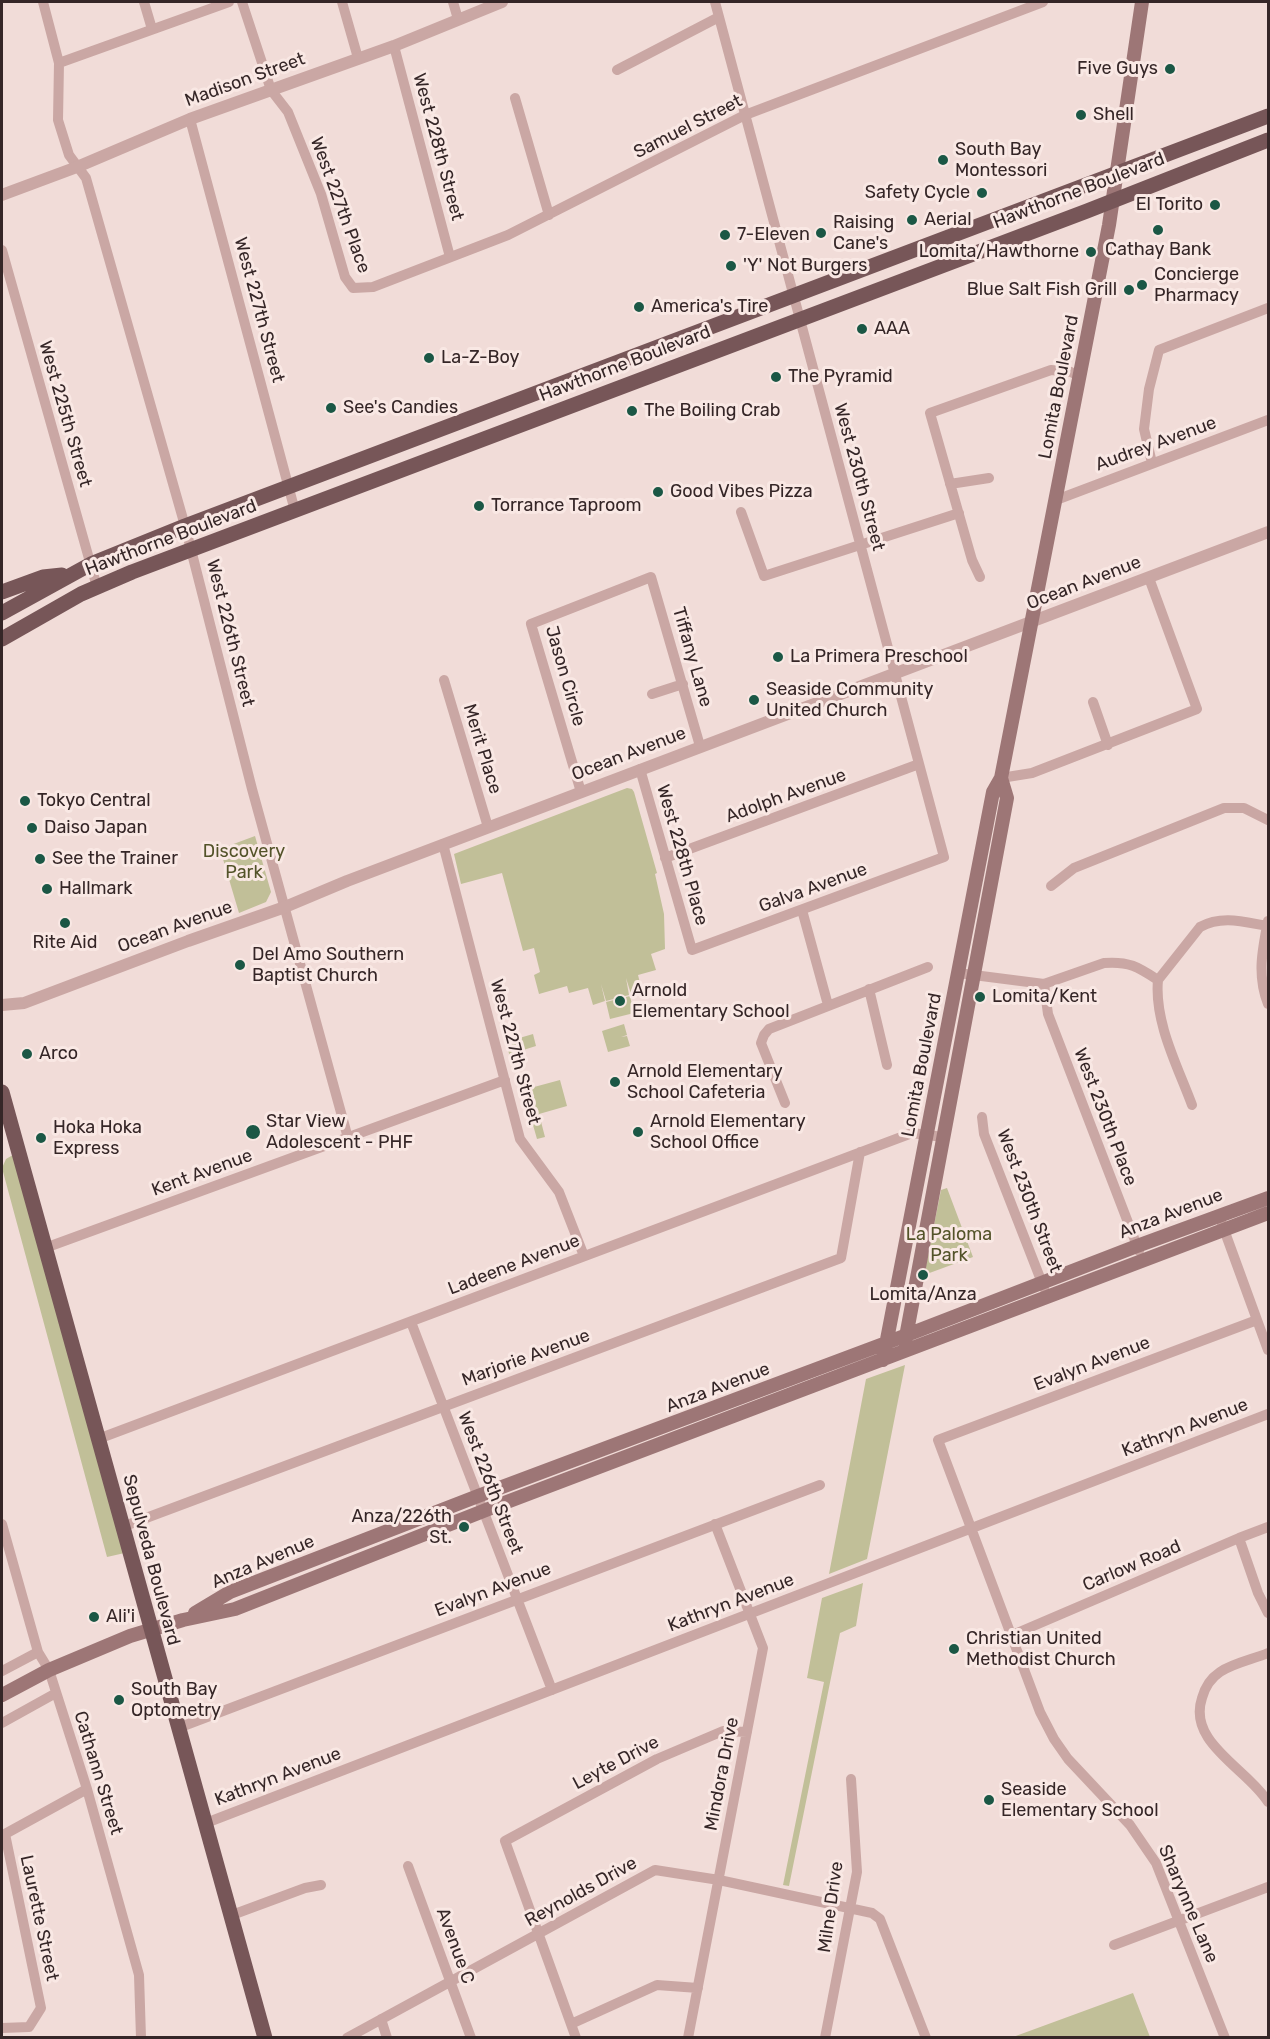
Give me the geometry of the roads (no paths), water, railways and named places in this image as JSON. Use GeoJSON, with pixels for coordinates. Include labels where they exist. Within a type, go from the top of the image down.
{"type":"FeatureCollection","features":[{"type":"Feature","properties":{"kind":"main road","name":"Lomita Boulevard"},"geometry":{"type":"LineString","coordinates":[[883,1360],[993,792],[1001,778],[1080,377],[1118,173],[1142,2]]}},
{"type":"Feature","properties":{"kind":"main road","name":"Hawthorne Boulevard"},"geometry":{"type":"LineString","coordinates":[[2,613],[91,564],[185,526],[1269,116]]}},
{"type":"Feature","properties":{"kind":"main road","name":"Hawthorne Boulevard"},"geometry":{"type":"LineString","coordinates":[[2,639],[97,586],[1269,140]]}},
{"type":"Feature","properties":{"kind":"main road"},"geometry":{"type":"LineString","coordinates":[[2,592],[43,577],[71,574]]}},
{"type":"Feature","properties":{"kind":"main road","name":"Lomita Boulevard"},"geometry":{"type":"LineString","coordinates":[[903,1352],[1007,798],[1001,778]]}},
{"type":"Feature","properties":{"kind":"main road","name":"Sepulveda Boulevard"},"geometry":{"type":"LineString","coordinates":[[2,1092],[265,2037]]}},
{"type":"Feature","properties":{"kind":"main road","name":"Anza Avenue"},"geometry":{"type":"LineString","coordinates":[[183,1620],[230,1592],[1137,1246],[1269,1198]]}},
{"type":"Feature","properties":{"kind":"main road","name":"Anza Avenue"},"geometry":{"type":"LineString","coordinates":[[2,1695],[49,1670],[130,1636],[183,1620],[235,1609],[483,1511],[1269,1213]]}},
{"type":"Feature","properties":{"kind":"street","name":"West 226th Street"},"geometry":{"type":"LineString","coordinates":[[43,2],[59,63],[58,120],[69,155],[86,178],[192,549],[247,768],[348,1138]]}},
{"type":"Feature","properties":{"kind":"street"},"geometry":{"type":"LineString","coordinates":[[144,2],[152,29]]}},
{"type":"Feature","properties":{"kind":"street"},"geometry":{"type":"LineString","coordinates":[[59,63],[229,2]]}},
{"type":"Feature","properties":{"kind":"street","name":"West 227th Place"},"geometry":{"type":"LineString","coordinates":[[242,2],[270,90],[288,112],[321,194],[345,277],[353,288]]}},
{"type":"Feature","properties":{"kind":"street"},"geometry":{"type":"LineString","coordinates":[[342,2],[358,58]]}},
{"type":"Feature","properties":{"kind":"street"},"geometry":{"type":"LineString","coordinates":[[453,2],[458,19]]}},
{"type":"Feature","properties":{"kind":"street","name":"Madison Street"},"geometry":{"type":"LineString","coordinates":[[2,195],[77,167],[190,119],[394,46],[502,2]]}},
{"type":"Feature","properties":{"kind":"street","name":"West 230th Street"},"geometry":{"type":"LineString","coordinates":[[715,2],[944,857]]}},
{"type":"Feature","properties":{"kind":"street","name":"Samuel Street"},"geometry":{"type":"LineString","coordinates":[[353,288],[373,287],[508,235],[745,115],[1043,2]]}},
{"type":"Feature","properties":{"kind":"street"},"geometry":{"type":"LineString","coordinates":[[617,70],[719,17]]}},
{"type":"Feature","properties":{"kind":"street","name":"West 228th Street"},"geometry":{"type":"LineString","coordinates":[[394,46],[450,257]]}},
{"type":"Feature","properties":{"kind":"street"},"geometry":{"type":"LineString","coordinates":[[515,98],[549,215]]}},
{"type":"Feature","properties":{"kind":"street","name":"West 227th Street"},"geometry":{"type":"LineString","coordinates":[[190,119],[295,511]]}},
{"type":"Feature","properties":{"kind":"street","name":"West 225th Street"},"geometry":{"type":"LineString","coordinates":[[2,250],[97,586]]}},
{"type":"Feature","properties":{"kind":"street"},"geometry":{"type":"LineString","coordinates":[[1152,463],[1144,429],[1149,389],[1159,350],[1269,308]]}},
{"type":"Feature","properties":{"kind":"street"},"geometry":{"type":"LineString","coordinates":[[980,577],[972,560],[930,413],[1051,370],[1071,372],[1080,377]]}},
{"type":"Feature","properties":{"kind":"street","name":"Audrey Avenue"},"geometry":{"type":"LineString","coordinates":[[1056,500],[1269,420]]}},
{"type":"Feature","properties":{"kind":"street"},"geometry":{"type":"LineString","coordinates":[[950,484],[990,478]]}},
{"type":"Feature","properties":{"kind":"street"},"geometry":{"type":"LineString","coordinates":[[741,512],[764,576],[959,513]]}},
{"type":"Feature","properties":{"kind":"street","name":"Ocean Avenue"},"geometry":{"type":"LineString","coordinates":[[2,1005],[24,1003],[285,907],[700,746],[1269,532]]}},
{"type":"Feature","properties":{"kind":"street","name":"Tiffany Lane"},"geometry":{"type":"LineString","coordinates":[[651,577],[700,746]]}},
{"type":"Feature","properties":{"kind":"street","name":"Jason Circle"},"geometry":{"type":"LineString","coordinates":[[581,792],[531,624],[651,577]]}},
{"type":"Feature","properties":{"kind":"street"},"geometry":{"type":"LineString","coordinates":[[1001,778],[1032,773],[1197,709],[1149,578]]}},
{"type":"Feature","properties":{"kind":"street","name":"Merit Place"},"geometry":{"type":"LineString","coordinates":[[444,680],[488,827]]}},
{"type":"Feature","properties":{"kind":"street"},"geometry":{"type":"LineString","coordinates":[[652,694],[683,684]]}},
{"type":"Feature","properties":{"kind":"street"},"geometry":{"type":"LineString","coordinates":[[1093,702],[1108,745]]}},
{"type":"Feature","properties":{"kind":"street","name":"Adolph Avenue"},"geometry":{"type":"LineString","coordinates":[[665,858],[919,764]]}},
{"type":"Feature","properties":{"kind":"street","name":"West 228th Place"},"geometry":{"type":"LineString","coordinates":[[640,769],[692,950]]}},
{"type":"Feature","properties":{"kind":"street"},"geometry":{"type":"LineString","coordinates":[[1051,886],[1074,868],[1224,808],[1244,808],[1269,820]]}},
{"type":"Feature","properties":{"kind":"street","name":"West 227th Street"},"geometry":{"type":"LineString","coordinates":[[443,844],[520,1139],[559,1192],[584,1256]]}},
{"type":"Feature","properties":{"kind":"street","name":"Galva Avenue"},"geometry":{"type":"LineString","coordinates":[[692,950],[944,857]]}},
{"type":"Feature","properties":{"kind":"street"},"geometry":{"type":"LineString","coordinates":[[802,910],[828,1005]]}},
{"type":"Feature","properties":{"kind":"street"},"geometry":{"type":"LineString","coordinates":[[1192,1105],[1160,1018],[1157,1003],[1158,980],[1200,927],[1208,922],[1226,919],[1268,923],[1261,972],[1262,988],[1269,1004]]}},
{"type":"Feature","properties":{"kind":"street"},"geometry":{"type":"LineString","coordinates":[[958,973],[1044,984],[1113,962],[1134,965],[1158,980]]}},
{"type":"Feature","properties":{"kind":"street"},"geometry":{"type":"LineString","coordinates":[[785,1103],[761,1043],[769,1029],[928,967]]}},
{"type":"Feature","properties":{"kind":"street","name":"West 230th Place"},"geometry":{"type":"LineString","coordinates":[[1044,984],[1048,1014],[1143,1260]]}},
{"type":"Feature","properties":{"kind":"street"},"geometry":{"type":"LineString","coordinates":[[869,989],[887,1065]]}},
{"type":"Feature","properties":{"kind":"street","name":"Kent Avenue"},"geometry":{"type":"LineString","coordinates":[[45,1248],[506,1080]]}},
{"type":"Feature","properties":{"kind":"street","name":"West 230th Street"},"geometry":{"type":"LineString","coordinates":[[982,1117],[984,1134],[1047,1297]]}},
{"type":"Feature","properties":{"kind":"street","name":"Ladeene Avenue"},"geometry":{"type":"LineString","coordinates":[[98,1439],[912,1132],[943,1137]]}},
{"type":"Feature","properties":{"kind":"street","name":"Marjorie Avenue"},"geometry":{"type":"LineString","coordinates":[[122,1527],[841,1258],[860,1152]]}},
{"type":"Feature","properties":{"kind":"street"},"geometry":{"type":"LineString","coordinates":[[1219,1215],[1269,1350]]}},
{"type":"Feature","properties":{"kind":"street","name":"Evalyn Avenue"},"geometry":{"type":"LineString","coordinates":[[938,1440],[1257,1320]]}},
{"type":"Feature","properties":{"kind":"street","name":"West 226th Street"},"geometry":{"type":"LineString","coordinates":[[411,1322],[552,1690]]}},
{"type":"Feature","properties":{"kind":"street","name":"Kathryn Avenue"},"geometry":{"type":"LineString","coordinates":[[206,1823],[1269,1414]]}},
{"type":"Feature","properties":{"kind":"street","name":"Sharynne Lane"},"geometry":{"type":"LineString","coordinates":[[938,1440],[1040,1712],[1068,1759],[1130,1825],[1148,1849],[1163,1878],[1225,2037]]}},
{"type":"Feature","properties":{"kind":"street","name":"Evalyn Avenue"},"geometry":{"type":"LineString","coordinates":[[178,1728],[820,1485]]}},
{"type":"Feature","properties":{"kind":"street","name":"Cathann Street"},"geometry":{"type":"LineString","coordinates":[[2,1524],[6,1560],[38,1652],[49,1670],[87,1789],[139,1975],[141,2037]]}},
{"type":"Feature","properties":{"kind":"street","name":"Mindora Drive"},"geometry":{"type":"LineString","coordinates":[[688,2037],[763,1648],[715,1524]]}},
{"type":"Feature","properties":{"kind":"street","name":"Carlow Road"},"geometry":{"type":"LineString","coordinates":[[1010,1636],[1269,1527]]}},
{"type":"Feature","properties":{"kind":"street"},"geometry":{"type":"LineString","coordinates":[[1239,1538],[1258,1593],[1269,1613]]}},
{"type":"Feature","properties":{"kind":"street"},"geometry":{"type":"LineString","coordinates":[[2,1671],[38,1652]]}},
{"type":"Feature","properties":{"kind":"street"},"geometry":{"type":"LineString","coordinates":[[1269,1653],[1221,1671],[1206,1686],[1199,1706],[1200,1723],[1208,1739],[1269,1802]]}},
{"type":"Feature","properties":{"kind":"street"},"geometry":{"type":"LineString","coordinates":[[2,1723],[56,1693]]}},
{"type":"Feature","properties":{"kind":"street","name":"Leyte Drive"},"geometry":{"type":"LineString","coordinates":[[538,1933],[505,1841],[657,1759],[723,1731],[747,1732]]}},
{"type":"Feature","properties":{"kind":"street","name":"Milne Drive"},"geometry":{"type":"LineString","coordinates":[[825,2037],[857,1872],[851,1779]]}},
{"type":"Feature","properties":{"kind":"street","name":"Laurette Street"},"geometry":{"type":"LineString","coordinates":[[2,2028],[29,2027],[41,2008],[5,1834],[87,1789]]}},
{"type":"Feature","properties":{"kind":"street","name":"Avenue C"},"geometry":{"type":"LineString","coordinates":[[408,1866],[471,2037]]}},
{"type":"Feature","properties":{"kind":"street","name":"Reynolds Drive"},"geometry":{"type":"LineString","coordinates":[[347,2037],[655,1870],[719,1880],[872,1913],[880,1919],[926,2037]]}},
{"type":"Feature","properties":{"kind":"street"},"geometry":{"type":"LineString","coordinates":[[232,1916],[305,1888],[321,1886]]}},
{"type":"Feature","properties":{"kind":"street"},"geometry":{"type":"LineString","coordinates":[[1114,1945],[1269,1887]]}},
{"type":"Feature","properties":{"kind":"street"},"geometry":{"type":"LineString","coordinates":[[538,1933],[576,2037]]}},
{"type":"Feature","properties":{"kind":"street"},"geometry":{"type":"LineString","coordinates":[[571,2024],[657,1985],[698,1988]]}},
{"type":"Feature","properties":{"kind":"street"},"geometry":{"type":"LineString","coordinates":[[381,2019],[387,2037]]}},
{"type":"Feature","properties":{"kind":"place","name":"Five Guys"},"geometry":{"type":"Point","coordinates":[1170,69]}},
{"type":"Feature","properties":{"kind":"place","name":"Shell"},"geometry":{"type":"Point","coordinates":[1081,115]}},
{"type":"Feature","properties":{"kind":"place","name":"South Bay Montessori"},"geometry":{"type":"Point","coordinates":[943,160]}},
{"type":"Feature","properties":{"kind":"place","name":"Safety Cycle"},"geometry":{"type":"Point","coordinates":[982,193]}},
{"type":"Feature","properties":{"kind":"place","name":"El Torito"},"geometry":{"type":"Point","coordinates":[1215,205]}},
{"type":"Feature","properties":{"kind":"place","name":"Aerial"},"geometry":{"type":"Point","coordinates":[912,220]}},
{"type":"Feature","properties":{"kind":"place","name":"Cathay Bank"},"geometry":{"type":"Point","coordinates":[1158,230]}},
{"type":"Feature","properties":{"kind":"place","name":"Raising Cane's"},"geometry":{"type":"Point","coordinates":[821,233]}},
{"type":"Feature","properties":{"kind":"place","name":"7-Eleven"},"geometry":{"type":"Point","coordinates":[725,235]}},
{"type":"Feature","properties":{"kind":"place","name":"Lomita/Hawthorne"},"geometry":{"type":"Point","coordinates":[1091,252]}},
{"type":"Feature","properties":{"kind":"place","name":"'Y' Not Burgers"},"geometry":{"type":"Point","coordinates":[731,266]}},
{"type":"Feature","properties":{"kind":"place","name":"Concierge Pharmacy"},"geometry":{"type":"Point","coordinates":[1142,285]}},
{"type":"Feature","properties":{"kind":"place","name":"Blue Salt Fish Grill"},"geometry":{"type":"Point","coordinates":[1129,290]}},
{"type":"Feature","properties":{"kind":"place","name":"America's Tire"},"geometry":{"type":"Point","coordinates":[639,307]}},
{"type":"Feature","properties":{"kind":"place","name":"AAA"},"geometry":{"type":"Point","coordinates":[862,329]}},
{"type":"Feature","properties":{"kind":"place","name":"La-Z-Boy"},"geometry":{"type":"Point","coordinates":[429,358]}},
{"type":"Feature","properties":{"kind":"place","name":"The Pyramid"},"geometry":{"type":"Point","coordinates":[776,377]}},
{"type":"Feature","properties":{"kind":"place","name":"See's Candies"},"geometry":{"type":"Point","coordinates":[331,408]}},
{"type":"Feature","properties":{"kind":"place","name":"The Boiling Crab"},"geometry":{"type":"Point","coordinates":[632,411]}},
{"type":"Feature","properties":{"kind":"place","name":"Good Vibes Pizza"},"geometry":{"type":"Point","coordinates":[658,492]}},
{"type":"Feature","properties":{"kind":"place","name":"Torrance Taproom"},"geometry":{"type":"Point","coordinates":[479,506]}},
{"type":"Feature","properties":{"kind":"place","name":"La Primera Preschool"},"geometry":{"type":"Point","coordinates":[778,657]}},
{"type":"Feature","properties":{"kind":"place","name":"Seaside Community United Church"},"geometry":{"type":"Point","coordinates":[754,700]}},
{"type":"Feature","properties":{"kind":"place","name":"Tokyo Central"},"geometry":{"type":"Point","coordinates":[25,801]}},
{"type":"Feature","properties":{"kind":"place","name":"Daiso Japan"},"geometry":{"type":"Point","coordinates":[32,828]}},
{"type":"Feature","properties":{"kind":"place","name":"See the Trainer"},"geometry":{"type":"Point","coordinates":[40,859]}},
{"type":"Feature","properties":{"kind":"place","name":"Hallmark"},"geometry":{"type":"Point","coordinates":[47,889]}},
{"type":"Feature","properties":{"kind":"place","name":"Rite Aid"},"geometry":{"type":"Point","coordinates":[65,923]}},
{"type":"Feature","properties":{"kind":"place","name":"Del Amo Southern Baptist Church"},"geometry":{"type":"Point","coordinates":[240,965]}},
{"type":"Feature","properties":{"kind":"place","name":"Lomita/Kent"},"geometry":{"type":"Point","coordinates":[980,997]}},
{"type":"Feature","properties":{"kind":"place","name":"Arnold Elementary School"},"geometry":{"type":"Point","coordinates":[620,1001]}},
{"type":"Feature","properties":{"kind":"place","name":"Arco"},"geometry":{"type":"Point","coordinates":[27,1054]}},
{"type":"Feature","properties":{"kind":"place","name":"Arnold Elementary School Cafeteria"},"geometry":{"type":"Point","coordinates":[615,1082]}},
{"type":"Feature","properties":{"kind":"place","name":"Star View Adolescent - PHF"},"geometry":{"type":"Point","coordinates":[253,1132]}},
{"type":"Feature","properties":{"kind":"place","name":"Arnold Elementary School Office"},"geometry":{"type":"Point","coordinates":[638,1132]}},
{"type":"Feature","properties":{"kind":"place","name":"Hoka Hoka Express"},"geometry":{"type":"Point","coordinates":[41,1138]}},
{"type":"Feature","properties":{"kind":"place","name":"Lomita/Anza"},"geometry":{"type":"Point","coordinates":[923,1275]}},
{"type":"Feature","properties":{"kind":"place","name":"Anza/226th St."},"geometry":{"type":"Point","coordinates":[464,1527]}},
{"type":"Feature","properties":{"kind":"place","name":"Ali'i"},"geometry":{"type":"Point","coordinates":[94,1617]}},
{"type":"Feature","properties":{"kind":"place","name":"Christian United Methodist Church"},"geometry":{"type":"Point","coordinates":[954,1649]}},
{"type":"Feature","properties":{"kind":"place","name":"South Bay Optometry"},"geometry":{"type":"Point","coordinates":[119,1700]}},
{"type":"Feature","properties":{"kind":"place","name":"Seaside Elementary School"},"geometry":{"type":"Point","coordinates":[989,1800]}},
{"type":"Feature","properties":{"kind":"park label","name":"Discovery Park"},"geometry":{"type":"Point","coordinates":[244,862]}},
{"type":"Feature","properties":{"kind":"park label","name":"La Paloma Park"},"geometry":{"type":"Point","coordinates":[949,1245]}}]}
